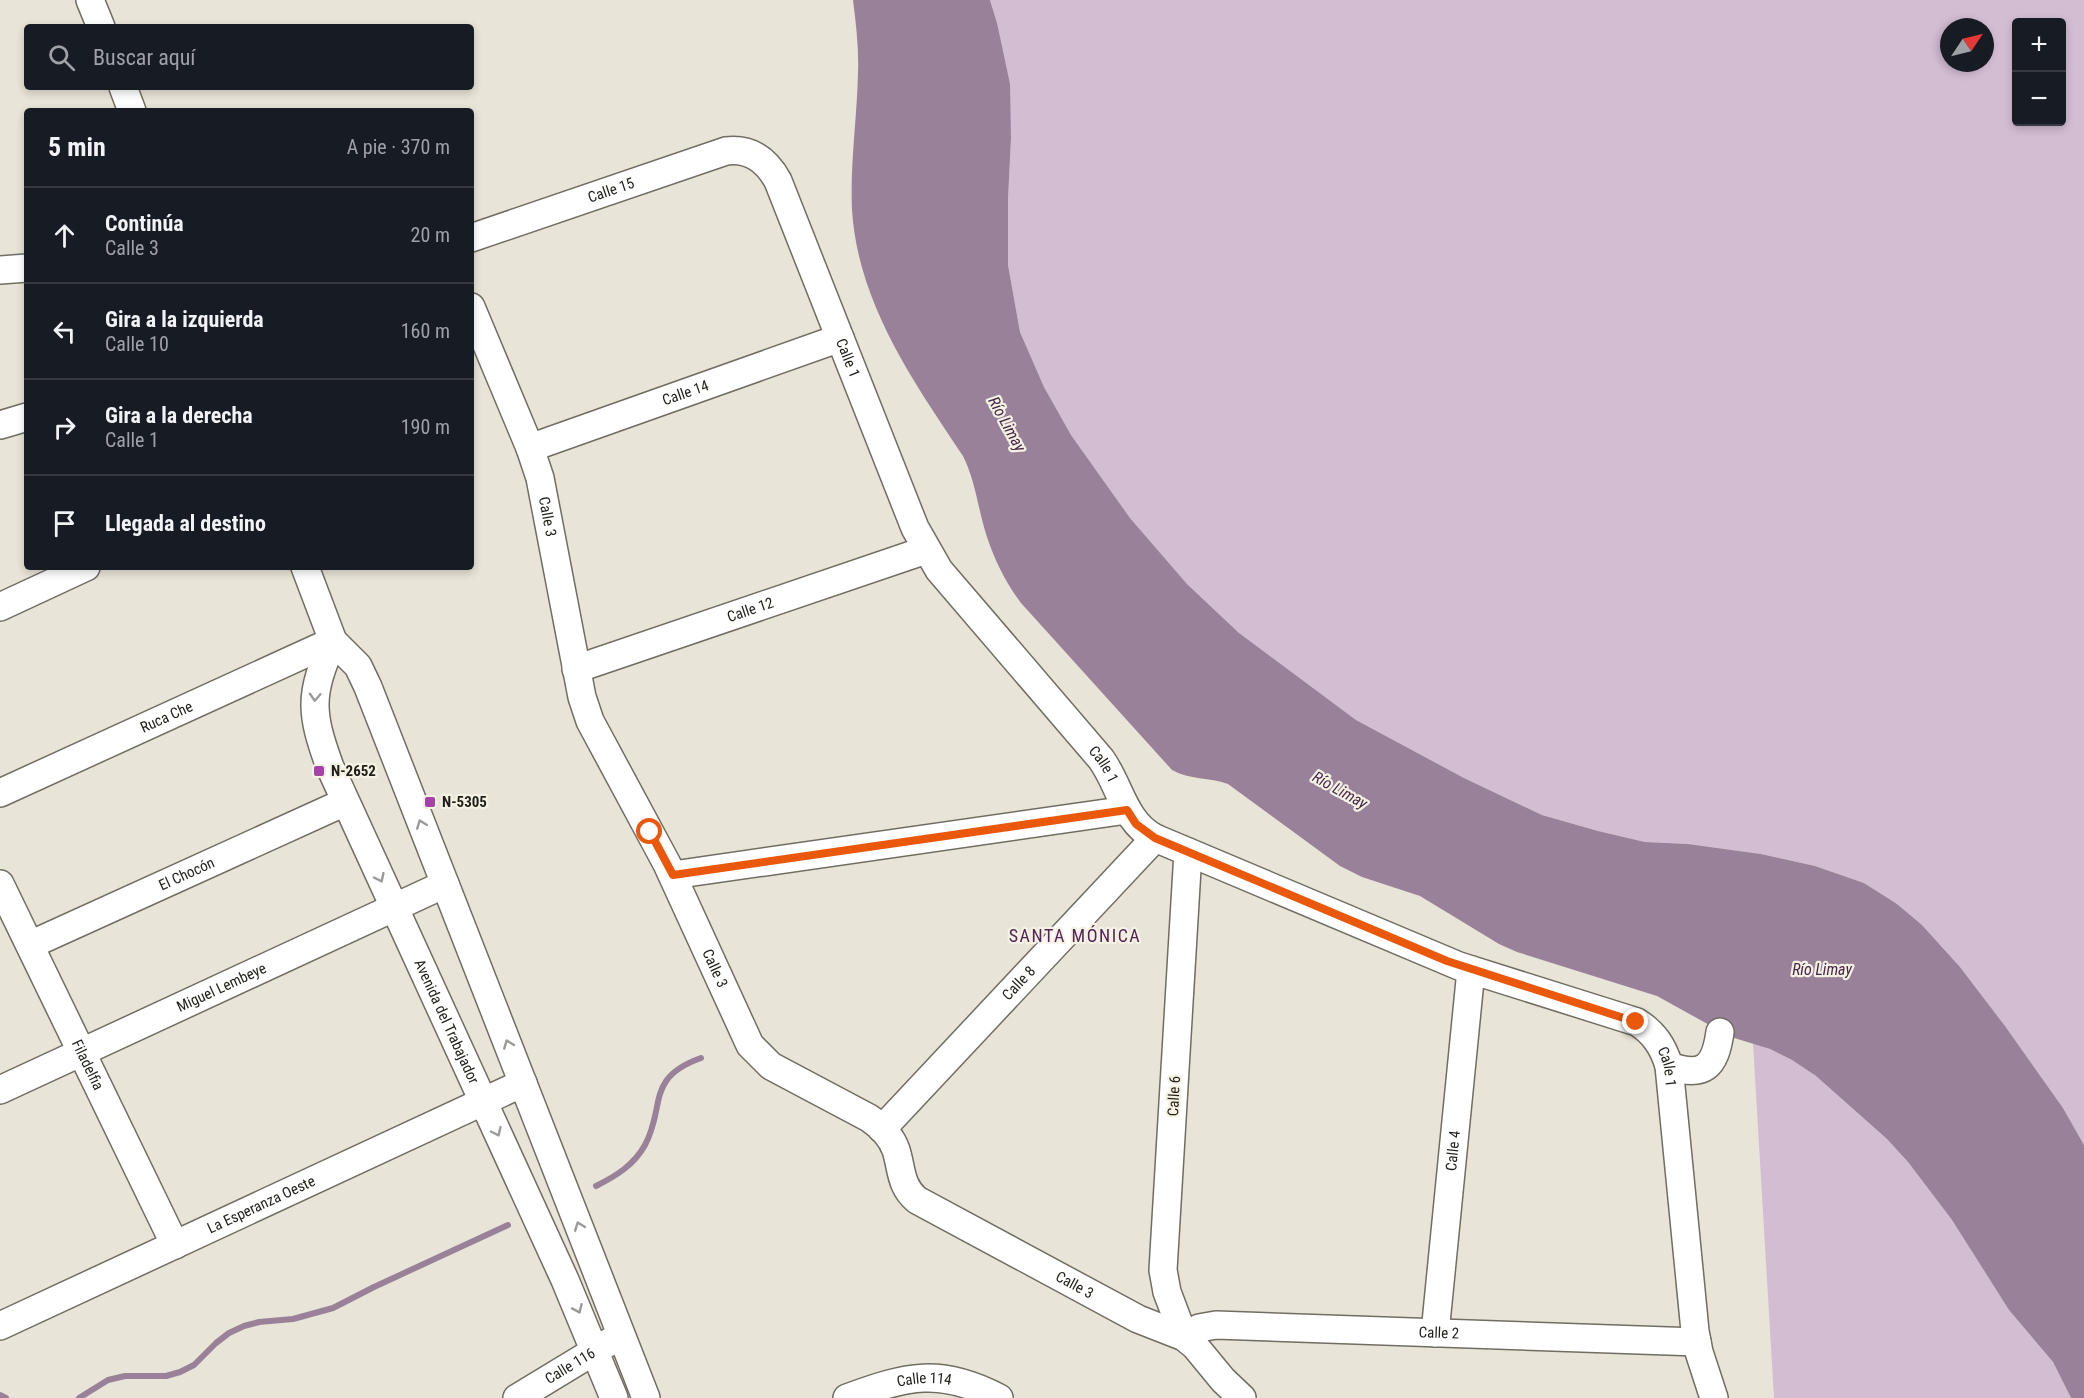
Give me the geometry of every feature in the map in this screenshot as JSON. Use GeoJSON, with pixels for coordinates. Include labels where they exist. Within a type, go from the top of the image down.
{"type":"FeatureCollection","features":[{"type":"Feature","properties":{"kind":"street"},"geometry":{"type":"LineString","coordinates":[[90,0],[100,24]]}},
{"type":"Feature","properties":{"kind":"street"},"geometry":{"type":"LineString","coordinates":[[124,90],[131,108]]}},
{"type":"Feature","properties":{"kind":"street","name":"Calle 15"},"geometry":{"type":"LineString","coordinates":[[474,237],[718,153],[735,150],[752,153]]}},
{"type":"Feature","properties":{"kind":"street","name":"Calle 1"},"geometry":{"type":"LineString","coordinates":[[752,153],[768,165],[778,181],[915,528],[926,550],[939,570],[1101,759],[1112,775],[1127,810],[1136,824],[1155,838],[1471,970],[1636,1022],[1658,1040],[1669,1066],[1697,1342],[1714,1398]]}},
{"type":"Feature","properties":{"kind":"street"},"geometry":{"type":"LineString","coordinates":[[0,270],[24,268]]}},
{"type":"Feature","properties":{"kind":"street","name":"Calle 3"},"geometry":{"type":"LineString","coordinates":[[474,314],[530,448],[544,494],[576,669],[582,697],[595,732],[673,875],[745,1037],[755,1053],[771,1066],[869,1118],[882,1129],[896,1149],[904,1185],[918,1200],[1138,1319],[1184,1336],[1242,1398]]}},
{"type":"Feature","properties":{"kind":"street","name":"Calle 14"},"geometry":{"type":"LineString","coordinates":[[530,448],[840,339]]}},
{"type":"Feature","properties":{"kind":"street"},"geometry":{"type":"LineString","coordinates":[[0,425],[24,418]]}},
{"type":"Feature","properties":{"kind":"street","name":"Calle 12"},"geometry":{"type":"LineString","coordinates":[[576,669],[926,550]]}},
{"type":"Feature","properties":{"kind":"street"},"geometry":{"type":"LineString","coordinates":[[0,607],[80,570]]}},
{"type":"Feature","properties":{"kind":"street"},"geometry":{"type":"LineString","coordinates":[[306,570],[333,641],[354,661],[365,680],[646,1398]]}},
{"type":"Feature","properties":{"kind":"street","name":"Ruca Che"},"geometry":{"type":"LineString","coordinates":[[0,793],[333,641]]}},
{"type":"Feature","properties":{"kind":"street","name":"Avenida del Trabajador"},"geometry":{"type":"LineString","coordinates":[[333,641],[318,674],[315,692],[315,711],[324,749],[345,802],[483,1102],[614,1398]]}},
{"type":"Feature","properties":{"kind":"street","name":"El Chocón"},"geometry":{"type":"LineString","coordinates":[[30,945],[345,802]]}},
{"type":"Feature","properties":{"kind":"street"},"geometry":{"type":"LineString","coordinates":[[673,875],[1127,810]]}},
{"type":"Feature","properties":{"kind":"street","name":"Calle 8"},"geometry":{"type":"LineString","coordinates":[[882,1129],[1155,838]]}},
{"type":"Feature","properties":{"kind":"street","name":"Calle 6"},"geometry":{"type":"LineString","coordinates":[[1184,1336],[1167,1292],[1163,1270],[1188,852]]}},
{"type":"Feature","properties":{"kind":"street","name":"Filadelfia"},"geometry":{"type":"LineString","coordinates":[[0,884],[175,1245]]}},
{"type":"Feature","properties":{"kind":"street","name":"Miguel Lembeye"},"geometry":{"type":"LineString","coordinates":[[0,1090],[445,884]]}},
{"type":"Feature","properties":{"kind":"street","name":"Calle 4"},"geometry":{"type":"LineString","coordinates":[[1435,1332],[1471,970]]}},
{"type":"Feature","properties":{"kind":"street"},"geometry":{"type":"LineString","coordinates":[[1669,1066],[1689,1072],[1703,1069],[1713,1059],[1720,1032]]}},
{"type":"Feature","properties":{"kind":"street","name":"La Esperanza Oeste"},"geometry":{"type":"LineString","coordinates":[[0,1326],[523,1083]]}},
{"type":"Feature","properties":{"kind":"street","name":"Calle 2"},"geometry":{"type":"LineString","coordinates":[[1184,1336],[1199,1328],[1216,1324],[1697,1342]]}},
{"type":"Feature","properties":{"kind":"street","name":"Calle 116"},"geometry":{"type":"LineString","coordinates":[[517,1398],[621,1335]]}},
{"type":"Feature","properties":{"kind":"street","name":"Calle 114"},"geometry":{"type":"LineString","coordinates":[[847,1398],[888,1383],[921,1378],[955,1380],[999,1398]]}},
{"type":"Feature","properties":{"kind":"shaded area"},"geometry":{"type":"Polygon","coordinates":[[[990,0],[2084,0],[2084,1145],[2063,1108],[1960,967],[1922,925],[1897,904],[1864,883],[1815,866],[1761,854],[1688,844],[1645,842],[1542,815],[1464,778],[1356,720],[1239,633],[1187,584],[1130,518],[1071,435],[1044,387],[1020,332],[1008,265],[1011,138],[997,23],[990,0]]]}},
{"type":"Feature","properties":{"kind":"shaded area"},"geometry":{"type":"Polygon","coordinates":[[[1753,1043],[1792,1060],[1816,1076],[1887,1139],[1908,1162],[1952,1220],[2009,1310],[2053,1362],[2071,1398],[1774,1398],[1753,1043]]]}},
{"type":"Feature","properties":{"kind":"water","name":"Río Limay"},"geometry":{"type":"Polygon","coordinates":[[[853,0],[990,0],[1010,84],[1008,265],[1020,332],[1044,387],[1071,435],[1130,518],[1187,584],[1239,633],[1356,720],[1464,778],[1542,815],[1645,842],[1688,844],[1761,854],[1815,866],[1864,883],[1897,904],[1922,925],[1960,967],[2063,1108],[2084,1145],[2084,1398],[2071,1398],[2053,1362],[2009,1310],[1952,1220],[1908,1162],[1887,1139],[1816,1076],[1792,1060],[1770,1049],[1731,1037],[1657,996],[1517,952],[1499,944],[1420,896],[1362,877],[1340,866],[1228,784],[1172,770],[1021,603],[994,555],[963,456],[907,370],[877,309],[865,277],[856,244],[852,210],[858,64],[853,0]]]}},
{"type":"Feature","properties":{"kind":"waterway"},"geometry":{"type":"LineString","coordinates":[[596,1186],[617,1174],[641,1152],[651,1131],[664,1084],[683,1066],[701,1058]]}},
{"type":"Feature","properties":{"kind":"waterway"},"geometry":{"type":"LineString","coordinates":[[79,1398],[108,1380],[125,1376],[166,1376],[180,1372],[194,1365],[229,1333],[244,1326],[259,1322],[293,1319],[333,1308],[508,1225]]}},
{"type":"Feature","properties":{"kind":"waterway"},"geometry":{"type":"LineString","coordinates":[[0,1395],[6,1398]]}},
{"type":"Feature","properties":{"kind":"place","name":"N-2652"},"geometry":{"type":"Point","coordinates":[319,771]}},
{"type":"Feature","properties":{"kind":"place","name":"N-5305"},"geometry":{"type":"Point","coordinates":[430,802]}},
{"type":"Feature","properties":{"kind":"district","name":"SANTA MÓNICA"},"geometry":{"type":"Point","coordinates":[1075,935]}},
{"type":"Feature","properties":{"kind":"route"},"geometry":{"type":"LineString","coordinates":[[650,832],[673,875],[1127,810],[1136,824],[1155,838],[1447,961],[1636,1022]]}}]}
